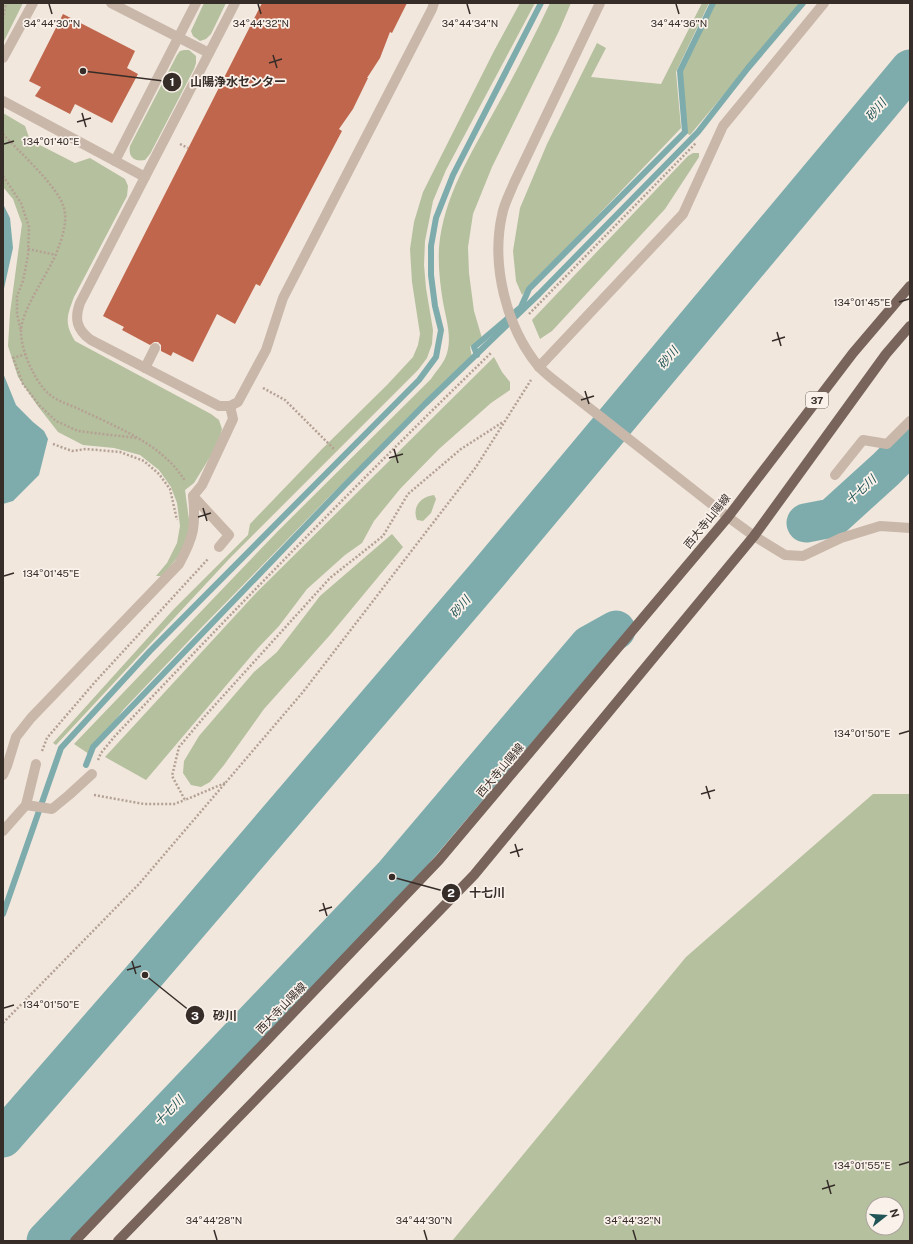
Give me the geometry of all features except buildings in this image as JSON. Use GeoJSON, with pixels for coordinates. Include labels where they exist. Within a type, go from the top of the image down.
{"type":"FeatureCollection","features":[{"type":"Feature","properties":{"kind":"main road","name":"西大寺山陽線"},"geometry":{"type":"LineString","coordinates":[[75,1241],[439,860],[728,517],[853,354],[910,286]]}},
{"type":"Feature","properties":{"kind":"main road","name":"37"},"geometry":{"type":"LineString","coordinates":[[118,1241],[474,875],[754,536],[886,354],[910,326]]}},
{"type":"Feature","properties":{"kind":"street"},"geometry":{"type":"LineString","coordinates":[[3,58],[33,3]]}},
{"type":"Feature","properties":{"kind":"street"},"geometry":{"type":"LineString","coordinates":[[111,3],[209,53]]}},
{"type":"Feature","properties":{"kind":"street"},"geometry":{"type":"LineString","coordinates":[[115,161],[196,3]]}},
{"type":"Feature","properties":{"kind":"street"},"geometry":{"type":"LineString","coordinates":[[235,3],[80,303],[76,314],[79,326],[84,335],[91,340],[219,406],[230,406],[238,402],[250,380],[266,350],[283,298],[434,3]]}},
{"type":"Feature","properties":{"kind":"street"},"geometry":{"type":"LineString","coordinates":[[600,3],[514,183],[502,214],[497,250],[502,287],[512,318],[523,343],[539,367],[555,381],[728,517],[785,556],[803,556],[841,538],[880,526],[910,528]]}},
{"type":"Feature","properties":{"kind":"street"},"geometry":{"type":"LineString","coordinates":[[539,367],[682,214],[723,126],[824,3]]}},
{"type":"Feature","properties":{"kind":"street"},"geometry":{"type":"LineString","coordinates":[[3,101],[145,177]]}},
{"type":"Feature","properties":{"kind":"street"},"geometry":{"type":"LineString","coordinates":[[145,368],[155,348]]}},
{"type":"Feature","properties":{"kind":"street"},"geometry":{"type":"LineString","coordinates":[[3,775],[16,737],[31,718],[178,564],[188,549],[194,532],[193,496],[202,485],[233,419],[230,406]]}},
{"type":"Feature","properties":{"kind":"street"},"geometry":{"type":"LineString","coordinates":[[835,475],[863,440],[887,444],[910,421]]}},
{"type":"Feature","properties":{"kind":"street"},"geometry":{"type":"LineString","coordinates":[[193,496],[229,535],[219,547]]}},
{"type":"Feature","properties":{"kind":"street"},"geometry":{"type":"LineString","coordinates":[[3,831],[26,805],[36,764]]}},
{"type":"Feature","properties":{"kind":"street"},"geometry":{"type":"LineString","coordinates":[[26,805],[52,808],[74,791],[92,774]]}},
{"type":"Feature","properties":{"kind":"path"},"geometry":{"type":"LineString","coordinates":[[3,19],[6,3]]}},
{"type":"Feature","properties":{"kind":"path"},"geometry":{"type":"LineString","coordinates":[[529,314],[698,142]]}},
{"type":"Feature","properties":{"kind":"path"},"geometry":{"type":"LineString","coordinates":[[3,176],[21,203],[29,227],[28,255],[23,281],[17,296],[17,314],[21,332]]}},
{"type":"Feature","properties":{"kind":"path"},"geometry":{"type":"LineString","coordinates":[[28,250],[56,255]]}},
{"type":"Feature","properties":{"kind":"path"},"geometry":{"type":"LineString","coordinates":[[92,774],[101,753],[115,736],[408,434],[492,352]]}},
{"type":"Feature","properties":{"kind":"path"},"geometry":{"type":"LineString","coordinates":[[26,354],[13,358],[23,384],[38,405],[56,421],[78,431],[137,438]]}},
{"type":"Feature","properties":{"kind":"path"},"geometry":{"type":"LineString","coordinates":[[3,1023],[139,884],[308,686],[476,467],[539,367]]}},
{"type":"Feature","properties":{"kind":"path"},"geometry":{"type":"LineString","coordinates":[[250,380],[285,400],[335,450]]}},
{"type":"Feature","properties":{"kind":"path"},"geometry":{"type":"LineString","coordinates":[[185,800],[172,776],[179,747],[205,716],[330,578],[383,536],[408,494],[461,449],[505,421]]}},
{"type":"Feature","properties":{"kind":"path"},"geometry":{"type":"LineString","coordinates":[[53,444],[72,450],[86,449],[120,452],[144,461],[159,474],[170,489],[177,522]]}},
{"type":"Feature","properties":{"kind":"path"},"geometry":{"type":"LineString","coordinates":[[36,764],[47,738],[95,682],[219,547]]}},
{"type":"Feature","properties":{"kind":"path"},"geometry":{"type":"LineString","coordinates":[[74,791],[144,804],[174,804],[226,783]]}},
{"type":"Feature","properties":{"kind":"green space"},"geometry":{"type":"Polygon","coordinates":[[[3,3],[23,3],[3,43],[3,3]]]}},
{"type":"Feature","properties":{"kind":"green space"},"geometry":{"type":"Polygon","coordinates":[[[204,3],[226,3],[211,34],[206,39],[200,41],[193,36],[191,31],[204,3]]]}},
{"type":"Feature","properties":{"kind":"green space"},"geometry":{"type":"Polygon","coordinates":[[[520,3],[535,3],[446,170],[433,201],[425,241],[424,265],[433,330],[432,344],[427,358],[418,370],[230,558],[56,745],[53,743],[173,610],[248,535],[250,524],[413,357],[418,345],[420,334],[412,282],[410,249],[414,222],[423,192],[494,51],[520,3]]]}},
{"type":"Feature","properties":{"kind":"green space"},"geometry":{"type":"Polygon","coordinates":[[[550,3],[571,3],[559,31],[492,167],[473,214],[468,247],[469,273],[474,311],[482,338],[470,347],[472,357],[326,500],[201,628],[124,709],[89,754],[74,744],[279,530],[431,379],[442,363],[446,356],[449,340],[439,268],[439,248],[446,211],[452,193],[468,158],[517,69],[550,3]]]}},
{"type":"Feature","properties":{"kind":"green space"},"geometry":{"type":"Polygon","coordinates":[[[702,3],[709,3],[676,72],[681,128],[522,295],[516,281],[513,251],[520,208],[547,144],[597,43],[606,48],[591,77],[661,84],[702,3]]]}},
{"type":"Feature","properties":{"kind":"green space"},"geometry":{"type":"Polygon","coordinates":[[[714,3],[800,3],[690,135],[686,133],[682,69],[714,3]]]}},
{"type":"Feature","properties":{"kind":"green space"},"geometry":{"type":"Polygon","coordinates":[[[189,50],[196,56],[194,69],[150,154],[145,160],[135,159],[131,156],[130,146],[177,55],[180,51],[189,50]]]}},
{"type":"Feature","properties":{"kind":"green space"},"geometry":{"type":"Polygon","coordinates":[[[3,113],[25,126],[30,140],[75,163],[90,158],[125,179],[128,186],[127,196],[74,297],[68,315],[68,324],[75,341],[211,414],[219,420],[222,429],[218,444],[194,483],[185,490],[190,527],[182,552],[162,576],[156,576],[167,563],[177,543],[180,526],[177,503],[171,487],[159,470],[140,455],[114,448],[83,445],[58,432],[18,377],[8,346],[10,313],[22,224],[13,199],[3,187],[3,113]]]}},
{"type":"Feature","properties":{"kind":"green space"},"geometry":{"type":"Polygon","coordinates":[[[693,153],[699,153],[699,157],[665,209],[552,331],[540,339],[532,320],[688,156],[693,153]]]}},
{"type":"Feature","properties":{"kind":"green space"},"geometry":{"type":"Polygon","coordinates":[[[494,357],[502,372],[510,382],[510,390],[491,403],[439,449],[400,489],[374,521],[362,543],[345,555],[307,589],[279,626],[258,648],[146,780],[105,757],[257,592],[494,357]]]}},
{"type":"Feature","properties":{"kind":"green space"},"geometry":{"type":"Polygon","coordinates":[[[434,495],[436,499],[431,513],[423,521],[417,520],[416,507],[418,503],[429,496],[434,495]]]}},
{"type":"Feature","properties":{"kind":"green space"},"geometry":{"type":"Polygon","coordinates":[[[392,534],[403,547],[330,635],[264,709],[210,782],[201,787],[191,785],[183,773],[184,761],[199,736],[254,672],[277,652],[320,596],[392,534]]]}},
{"type":"Feature","properties":{"kind":"green space"},"geometry":{"type":"Polygon","coordinates":[[[873,794],[910,794],[910,1241],[452,1241],[686,957],[873,794]]]}},
{"type":"Feature","properties":{"kind":"water"},"geometry":{"type":"Polygon","coordinates":[[[3,204],[10,218],[13,248],[3,293],[3,204]]]}},
{"type":"Feature","properties":{"kind":"water"},"geometry":{"type":"Polygon","coordinates":[[[3,373],[16,405],[44,431],[48,439],[39,475],[13,501],[3,504],[3,373]]]}},
{"type":"Feature","properties":{"kind":"waterway"},"geometry":{"type":"LineString","coordinates":[[3,914],[61,748],[150,651],[419,380],[436,357],[441,330],[435,306],[431,275],[431,246],[436,218],[453,175],[541,3]]}},
{"type":"Feature","properties":{"kind":"waterway"},"geometry":{"type":"LineString","coordinates":[[477,355],[474,347],[521,307],[529,289],[685,132],[680,71],[713,3]]}},
{"type":"Feature","properties":{"kind":"waterway"},"geometry":{"type":"LineString","coordinates":[[86,765],[93,747],[343,487],[425,404],[539,294],[698,132],[748,68],[803,3]]}},
{"type":"Feature","properties":{"kind":"waterway","name":"砂川"},"geometry":{"type":"LineString","coordinates":[[3,1138],[145,975],[487,575],[910,69]]}},
{"type":"Feature","properties":{"kind":"waterway","name":"十七川"},"geometry":{"type":"LineString","coordinates":[[806,523],[832,518],[910,445]]}},
{"type":"Feature","properties":{"kind":"waterway","name":"十七川"},"geometry":{"type":"LineString","coordinates":[[46,1241],[392,877],[589,645],[616,630]]}},
{"type":"Feature","properties":{"kind":"place","name":"山陽浄水センター"},"geometry":{"type":"Point","coordinates":[83,71]}},
{"type":"Feature","properties":{"kind":"place","name":"十七川"},"geometry":{"type":"Point","coordinates":[392,877]}},
{"type":"Feature","properties":{"kind":"place","name":"砂川"},"geometry":{"type":"Point","coordinates":[145,975]}}]}
